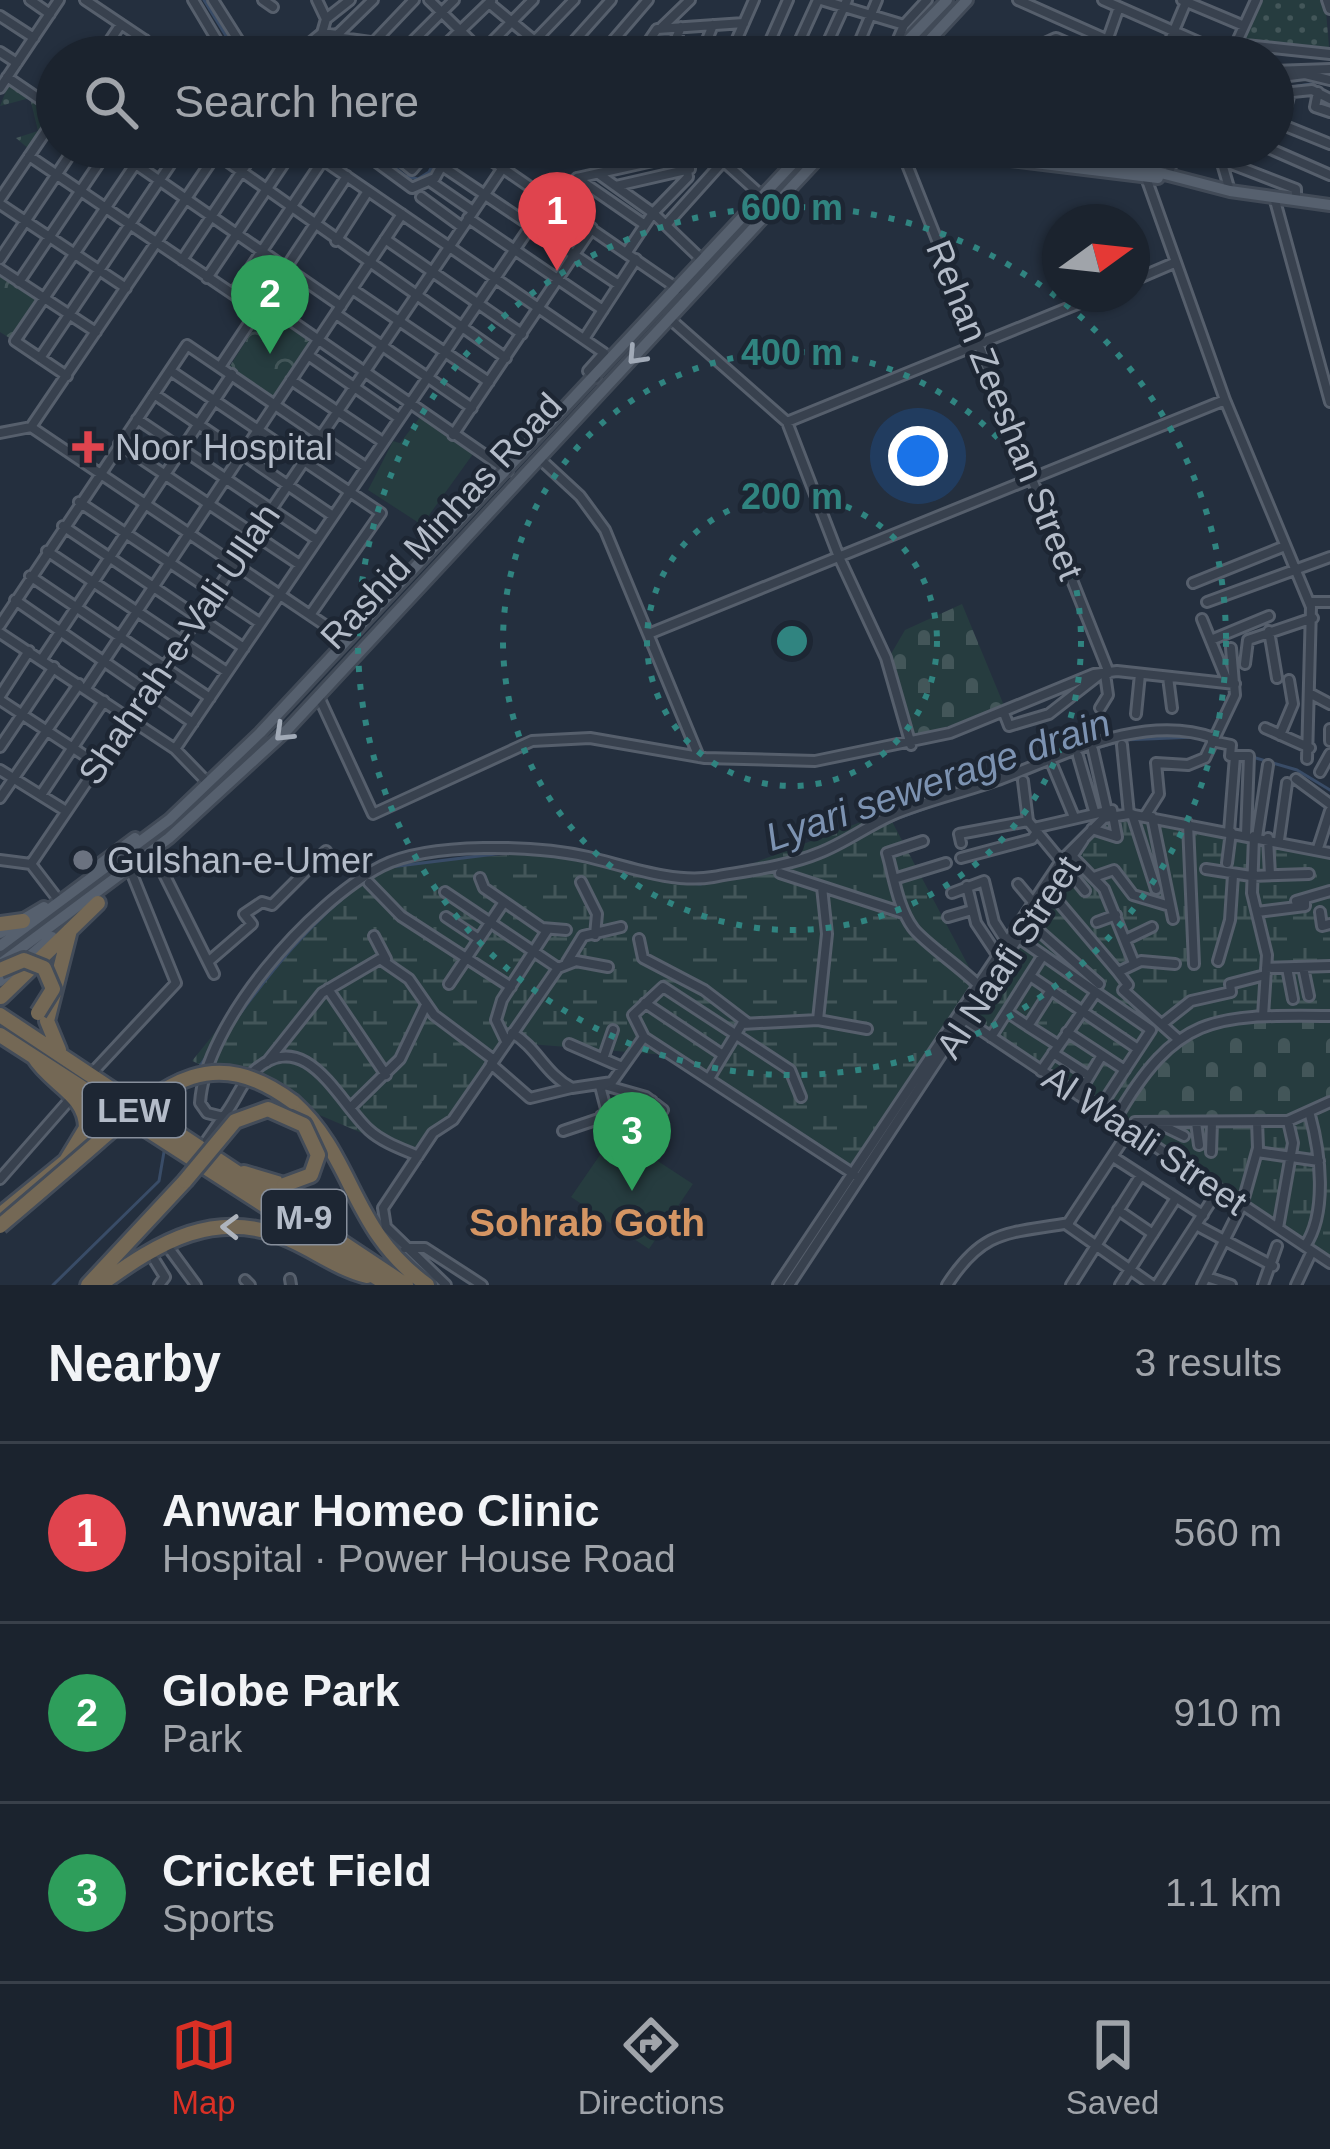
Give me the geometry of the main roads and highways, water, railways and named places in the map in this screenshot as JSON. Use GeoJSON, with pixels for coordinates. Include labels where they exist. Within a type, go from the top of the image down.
{"type":"FeatureCollection","features":[{"type":"Feature","properties":{"kind":"highway"},"geometry":{"type":"LineString","coordinates":[[1,997],[98,903]]}},
{"type":"Feature","properties":{"kind":"highway"},"geometry":{"type":"LineString","coordinates":[[0,929],[23,922]]}},
{"type":"Feature","properties":{"kind":"highway"},"geometry":{"type":"LineString","coordinates":[[70,930],[47,1031],[76,1064]]}},
{"type":"Feature","properties":{"kind":"highway"},"geometry":{"type":"LineString","coordinates":[[0,967],[25,960],[44,968],[51,996],[38,1013],[0,1012]]}},
{"type":"Feature","properties":{"kind":"highway"},"geometry":{"type":"LineString","coordinates":[[0,1012],[91,1074],[120,1102]]}},
{"type":"Feature","properties":{"kind":"highway"},"geometry":{"type":"LineString","coordinates":[[0,1036],[204,1154]]}},
{"type":"Feature","properties":{"kind":"highway","name":"LEW"},"geometry":{"type":"LineString","coordinates":[[0,1215],[79,1144],[86,1119],[73,1096],[46,1074],[33,1054]]}},
{"type":"Feature","properties":{"kind":"highway","name":"LEW"},"geometry":{"type":"LineString","coordinates":[[0,1226],[153,1093],[178,1080],[234,1074],[262,1082],[293,1102],[322,1134],[377,1240],[428,1285]]}},
{"type":"Feature","properties":{"kind":"highway","name":"LEW"},"geometry":{"type":"LineString","coordinates":[[88,1285],[235,1121],[268,1109],[304,1125],[318,1155],[311,1175],[284,1185],[233,1170]]}},
{"type":"Feature","properties":{"kind":"highway","name":"M-9"},"geometry":{"type":"LineString","coordinates":[[204,1154],[406,1285]]}},
{"type":"Feature","properties":{"kind":"highway","name":"M-9"},"geometry":{"type":"LineString","coordinates":[[204,1154],[379,1283]]}},
{"type":"Feature","properties":{"kind":"highway"},"geometry":{"type":"LineString","coordinates":[[100,1285],[170,1238],[227,1226],[270,1232],[379,1283]]}},
{"type":"Feature","properties":{"kind":"main road"},"geometry":{"type":"LineString","coordinates":[[914,36],[947,0]]}},
{"type":"Feature","properties":{"kind":"main road"},"geometry":{"type":"LineString","coordinates":[[934,36],[967,0]]}},
{"type":"Feature","properties":{"kind":"main road","name":"Rashid Minhas Road"},"geometry":{"type":"LineString","coordinates":[[61,898],[125,844],[169,820],[350,642],[789,168]]}},
{"type":"Feature","properties":{"kind":"main road","name":"Rashid Minhas Road"},"geometry":{"type":"LineString","coordinates":[[0,967],[169,838],[319,697],[810,168]]}},
{"type":"Feature","properties":{"kind":"main road"},"geometry":{"type":"LineString","coordinates":[[1091,168],[1155,175]]}},
{"type":"Feature","properties":{"kind":"main road"},"geometry":{"type":"LineString","coordinates":[[1128,168],[1230,191],[1330,205]]}},
{"type":"Feature","properties":{"kind":"main road"},"geometry":{"type":"LineString","coordinates":[[715,249],[716,258],[725,260]]}},
{"type":"Feature","properties":{"kind":"main road"},"geometry":{"type":"LineString","coordinates":[[682,284],[695,280],[698,290]]}},
{"type":"Feature","properties":{"kind":"main road"},"geometry":{"type":"LineString","coordinates":[[0,981],[98,903],[169,838]]}},
{"type":"Feature","properties":{"kind":"main road"},"geometry":{"type":"LineString","coordinates":[[23,922],[61,898]]}},
{"type":"Feature","properties":{"kind":"main road"},"geometry":{"type":"LineString","coordinates":[[0,946],[61,898]]}},
{"type":"Feature","properties":{"kind":"waterway"},"geometry":{"type":"LineString","coordinates":[[204,0],[226,36]]}},
{"type":"Feature","properties":{"kind":"waterway"},"geometry":{"type":"LineString","coordinates":[[1294,87],[1311,84],[1330,94]]}},
{"type":"Feature","properties":{"kind":"waterway"},"geometry":{"type":"LineString","coordinates":[[396,168],[418,179],[431,168]]}},
{"type":"Feature","properties":{"kind":"waterway","name":"Lyari sewerage drain"},"geometry":{"type":"LineString","coordinates":[[1064,758],[1123,740],[1196,737]]}},
{"type":"Feature","properties":{"kind":"waterway","name":"Lyari sewerage drain"},"geometry":{"type":"LineString","coordinates":[[1249,756],[1297,770],[1330,790]]}},
{"type":"Feature","properties":{"kind":"waterway","name":"Lyari sewerage drain"},"geometry":{"type":"LineString","coordinates":[[820,856],[898,818],[1044,766]]}},
{"type":"Feature","properties":{"kind":"waterway","name":"Lyari sewerage drain"},"geometry":{"type":"LineString","coordinates":[[390,867],[511,852]]}},
{"type":"Feature","properties":{"kind":"waterway","name":"Lyari sewerage drain"},"geometry":{"type":"LineString","coordinates":[[580,859],[664,880]]}},
{"type":"Feature","properties":{"kind":"waterway","name":"Lyari sewerage drain"},"geometry":{"type":"LineString","coordinates":[[680,882],[700,884],[741,876]]}},
{"type":"Feature","properties":{"kind":"waterway","name":"Lyari sewerage drain"},"geometry":{"type":"LineString","coordinates":[[231,1026],[292,948],[366,880]]}},
{"type":"Feature","properties":{"kind":"waterway","name":"Lyari sewerage drain"},"geometry":{"type":"LineString","coordinates":[[195,1073],[213,1047]]}},
{"type":"Feature","properties":{"kind":"waterway","name":"Lyari sewerage drain"},"geometry":{"type":"LineString","coordinates":[[166,1118],[187,1087]]}},
{"type":"Feature","properties":{"kind":"waterway","name":"Lyari sewerage drain"},"geometry":{"type":"LineString","coordinates":[[53,1285],[159,1181],[165,1146]]}},
{"type":"Feature","properties":{"kind":"place","name":"Anwar Homeo Clinic"},"geometry":{"type":"Point","coordinates":[557,271]}},
{"type":"Feature","properties":{"kind":"place","name":"Globe Park"},"geometry":{"type":"Point","coordinates":[270,354]}},
{"type":"Feature","properties":{"kind":"place","name":"Noor Hospital"},"geometry":{"type":"Point","coordinates":[88,447]}},
{"type":"Feature","properties":{"kind":"place","name":"Gulshan-e-Umer"},"geometry":{"type":"Point","coordinates":[83,860]}},
{"type":"Feature","properties":{"kind":"place","name":"Cricket Field"},"geometry":{"type":"Point","coordinates":[632,1191]}},
{"type":"Feature","properties":{"kind":"district","name":"Sohrab Goth"},"geometry":{"type":"Point","coordinates":[587,1222]}}]}
